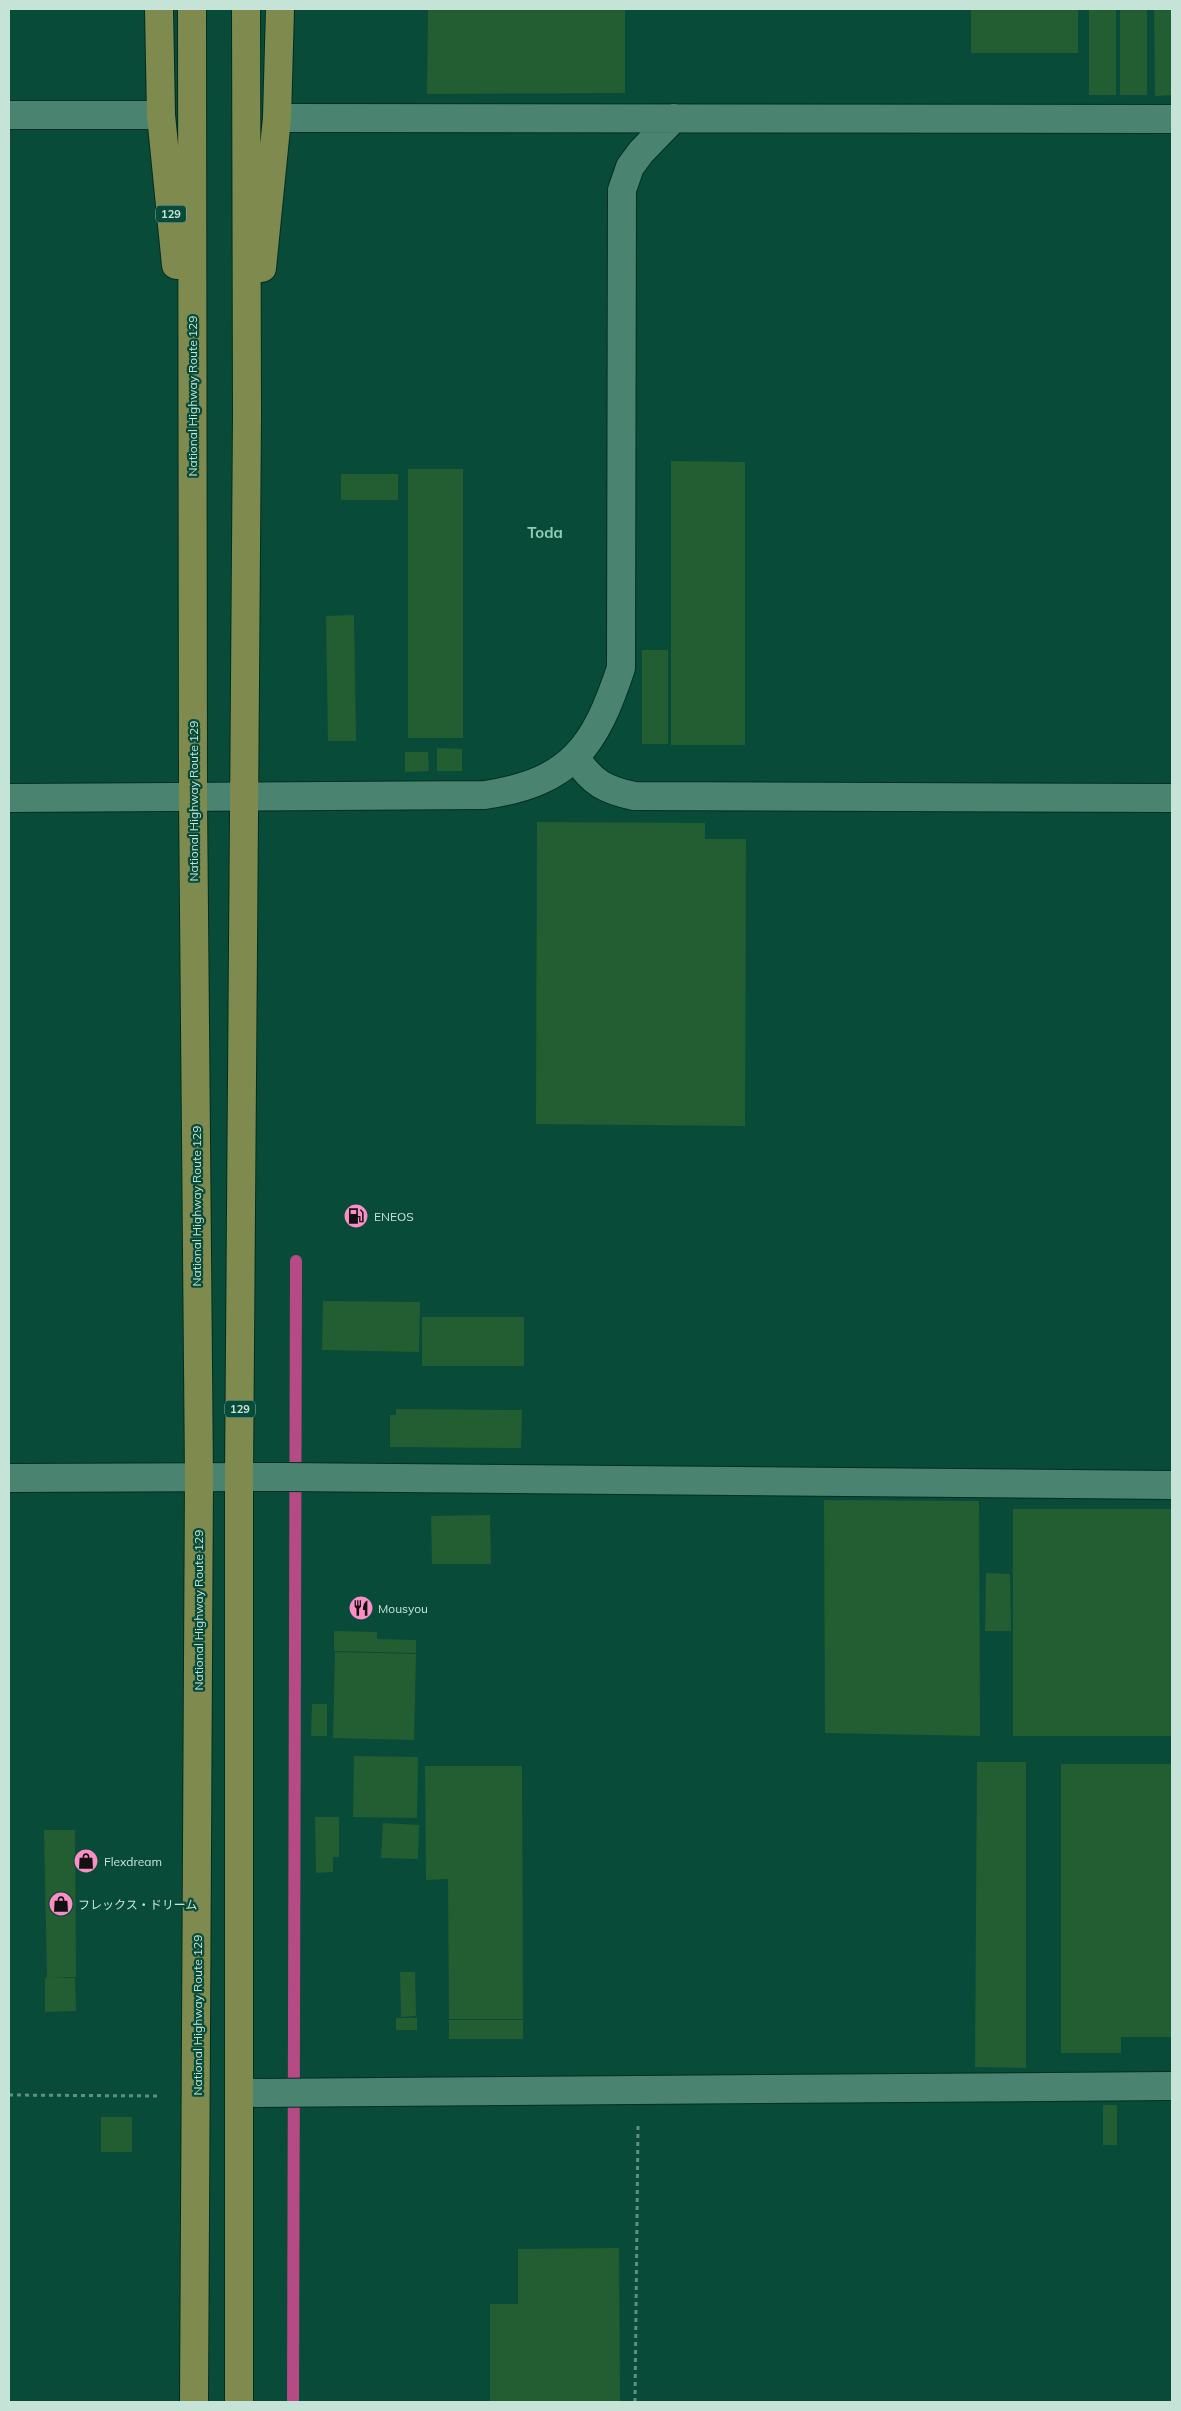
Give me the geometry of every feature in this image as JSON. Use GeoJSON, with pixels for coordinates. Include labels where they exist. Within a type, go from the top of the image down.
{"type":"FeatureCollection","features":[{"type":"Feature","properties":{"kind":"highway","name":"129"},"geometry":{"type":"LineString","coordinates":[[159,9],[161,115],[191,419]]}},
{"type":"Feature","properties":{"kind":"highway","name":"National Highway Route 129"},"geometry":{"type":"LineString","coordinates":[[192,9],[191,419],[199,1478],[194,2402]]}},
{"type":"Feature","properties":{"kind":"highway","name":"129"},"geometry":{"type":"LineString","coordinates":[[239,2402],[239,1477],[247,416],[246,9]]}},
{"type":"Feature","properties":{"kind":"highway","name":"129"},"geometry":{"type":"LineString","coordinates":[[247,416],[277,118],[280,9]]}},
{"type":"Feature","properties":{"kind":"street"},"geometry":{"type":"LineString","coordinates":[[9,115],[161,115]]}},
{"type":"Feature","properties":{"kind":"street"},"geometry":{"type":"LineString","coordinates":[[277,118],[1172,119]]}},
{"type":"Feature","properties":{"kind":"street"},"geometry":{"type":"LineString","coordinates":[[9,798],[485,795],[513,791],[539,781],[576,758],[596,732],[607,710],[621,668],[622,190],[630,167],[641,152],[674,118]]}},
{"type":"Feature","properties":{"kind":"street"},"geometry":{"type":"LineString","coordinates":[[576,758],[584,770],[609,790],[634,796],[1172,798]]}},
{"type":"Feature","properties":{"kind":"street"},"geometry":{"type":"LineString","coordinates":[[9,1478],[283,1477],[1172,1485]]}},
{"type":"Feature","properties":{"kind":"street"},"geometry":{"type":"LineString","coordinates":[[239,2093],[1172,2086]]}},
{"type":"Feature","properties":{"kind":"path"},"geometry":{"type":"LineString","coordinates":[[636,2402],[638,2090]]}},
{"type":"Feature","properties":{"kind":"path"},"geometry":{"type":"LineString","coordinates":[[9,2095],[197,2096]]}},
{"type":"Feature","properties":{"kind":"building"},"geometry":{"type":"Polygon","coordinates":[[[428,9],[625,9],[625,93],[427,94],[428,9]]]}},
{"type":"Feature","properties":{"kind":"building"},"geometry":{"type":"Polygon","coordinates":[[[971,9],[1078,9],[1078,53],[971,53],[971,9]]]}},
{"type":"Feature","properties":{"kind":"building"},"geometry":{"type":"Polygon","coordinates":[[[1089,9],[1116,9],[1116,95],[1089,95],[1089,9]]]}},
{"type":"Feature","properties":{"kind":"building"},"geometry":{"type":"Polygon","coordinates":[[[1120,9],[1147,9],[1147,95],[1120,95],[1120,9]]]}},
{"type":"Feature","properties":{"kind":"building"},"geometry":{"type":"Polygon","coordinates":[[[1154,9],[1172,9],[1172,95],[1155,96],[1154,9]]]}},
{"type":"Feature","properties":{"kind":"building"},"geometry":{"type":"Polygon","coordinates":[[[671,461],[745,462],[745,745],[671,745],[671,461]]]}},
{"type":"Feature","properties":{"kind":"building"},"geometry":{"type":"Polygon","coordinates":[[[408,469],[463,469],[463,738],[408,738],[408,469]]]}},
{"type":"Feature","properties":{"kind":"building"},"geometry":{"type":"Polygon","coordinates":[[[341,474],[398,474],[398,500],[341,500],[341,474]]]}},
{"type":"Feature","properties":{"kind":"building"},"geometry":{"type":"Polygon","coordinates":[[[354,615],[356,741],[328,741],[326,616],[354,615]]]}},
{"type":"Feature","properties":{"kind":"building"},"geometry":{"type":"Polygon","coordinates":[[[642,650],[668,650],[668,744],[642,744],[642,650]]]}},
{"type":"Feature","properties":{"kind":"building"},"geometry":{"type":"Polygon","coordinates":[[[437,748],[462,749],[462,771],[437,771],[437,748]]]}},
{"type":"Feature","properties":{"kind":"building"},"geometry":{"type":"Polygon","coordinates":[[[405,752],[428,752],[429,771],[405,772],[405,752]]]}},
{"type":"Feature","properties":{"kind":"building"},"geometry":{"type":"Polygon","coordinates":[[[537,822],[705,823],[705,839],[746,839],[745,1126],[536,1124],[537,822]]]}},
{"type":"Feature","properties":{"kind":"building"},"geometry":{"type":"Polygon","coordinates":[[[323,1301],[420,1302],[419,1352],[322,1350],[323,1301]]]}},
{"type":"Feature","properties":{"kind":"building"},"geometry":{"type":"Polygon","coordinates":[[[422,1317],[524,1317],[524,1366],[422,1366],[422,1317]]]}},
{"type":"Feature","properties":{"kind":"building"},"geometry":{"type":"Polygon","coordinates":[[[396,1409],[522,1410],[521,1448],[390,1447],[390,1415],[396,1415],[396,1409]]]}},
{"type":"Feature","properties":{"kind":"building"},"geometry":{"type":"Polygon","coordinates":[[[824,1500],[979,1501],[980,1736],[825,1733],[824,1500]]]}},
{"type":"Feature","properties":{"kind":"building"},"geometry":{"type":"Polygon","coordinates":[[[1013,1509],[1172,1509],[1172,1736],[1013,1736],[1013,1509]]]}},
{"type":"Feature","properties":{"kind":"building"},"geometry":{"type":"Polygon","coordinates":[[[490,1515],[491,1564],[432,1564],[431,1516],[490,1515]]]}},
{"type":"Feature","properties":{"kind":"building"},"geometry":{"type":"Polygon","coordinates":[[[986,1573],[1010,1574],[1011,1631],[985,1631],[986,1573]]]}},
{"type":"Feature","properties":{"kind":"building"},"geometry":{"type":"Polygon","coordinates":[[[334,1631],[377,1632],[377,1639],[416,1640],[416,1653],[334,1651],[334,1631]]]}},
{"type":"Feature","properties":{"kind":"building"},"geometry":{"type":"Polygon","coordinates":[[[335,1652],[416,1654],[414,1740],[333,1738],[335,1652]]]}},
{"type":"Feature","properties":{"kind":"building"},"geometry":{"type":"Polygon","coordinates":[[[312,1704],[327,1704],[327,1736],[311,1736],[312,1704]]]}},
{"type":"Feature","properties":{"kind":"building"},"geometry":{"type":"Polygon","coordinates":[[[354,1756],[418,1757],[417,1818],[353,1817],[354,1756]]]}},
{"type":"Feature","properties":{"kind":"building"},"geometry":{"type":"Polygon","coordinates":[[[977,1762],[1026,1762],[1026,2068],[975,2067],[977,1762]]]}},
{"type":"Feature","properties":{"kind":"building"},"geometry":{"type":"Polygon","coordinates":[[[1061,1764],[1172,1764],[1172,2037],[1121,2037],[1121,2053],[1061,2053],[1061,1764]]]}},
{"type":"Feature","properties":{"kind":"building"},"geometry":{"type":"Polygon","coordinates":[[[425,1766],[522,1766],[523,2019],[449,2019],[448,1879],[426,1880],[425,1766]]]}},
{"type":"Feature","properties":{"kind":"building"},"geometry":{"type":"Polygon","coordinates":[[[315,1817],[339,1817],[339,1857],[333,1857],[333,1872],[316,1873],[315,1817]]]}},
{"type":"Feature","properties":{"kind":"building"},"geometry":{"type":"Polygon","coordinates":[[[383,1823],[419,1825],[418,1859],[381,1858],[383,1823]]]}},
{"type":"Feature","properties":{"kind":"building","name":"フレックス・ドリーム"},"geometry":{"type":"Polygon","coordinates":[[[44,1830],[75,1830],[76,1977],[47,1978],[44,1830]]]}},
{"type":"Feature","properties":{"kind":"building"},"geometry":{"type":"Polygon","coordinates":[[[400,1972],[415,1972],[416,2016],[401,2017],[400,1972]]]}},
{"type":"Feature","properties":{"kind":"building"},"geometry":{"type":"Polygon","coordinates":[[[45,1978],[75,1978],[76,2011],[45,2012],[45,1978]]]}},
{"type":"Feature","properties":{"kind":"building"},"geometry":{"type":"Polygon","coordinates":[[[396,2018],[417,2018],[417,2030],[396,2030],[396,2018]]]}},
{"type":"Feature","properties":{"kind":"building"},"geometry":{"type":"Polygon","coordinates":[[[449,2020],[523,2020],[523,2039],[449,2039],[449,2020]]]}},
{"type":"Feature","properties":{"kind":"building"},"geometry":{"type":"Polygon","coordinates":[[[1103,2105],[1117,2105],[1117,2145],[1103,2145],[1103,2105]]]}},
{"type":"Feature","properties":{"kind":"building"},"geometry":{"type":"Polygon","coordinates":[[[101,2117],[132,2117],[132,2152],[101,2152],[101,2117]]]}},
{"type":"Feature","properties":{"kind":"building"},"geometry":{"type":"Polygon","coordinates":[[[619,2248],[620,2402],[490,2402],[490,2304],[518,2304],[518,2249],[619,2248]]]}},
{"type":"Feature","properties":{"kind":"waterway"},"geometry":{"type":"LineString","coordinates":[[293,2402],[296,1261]]}},
{"type":"Feature","properties":{"kind":"place","name":"ENEOS"},"geometry":{"type":"Point","coordinates":[356,1216]}},
{"type":"Feature","properties":{"kind":"place","name":"Mousyou"},"geometry":{"type":"Point","coordinates":[361,1608]}},
{"type":"Feature","properties":{"kind":"place","name":"Flexdream"},"geometry":{"type":"Point","coordinates":[86,1861]}},
{"type":"Feature","properties":{"kind":"place","name":"フレックス・ドリーム"},"geometry":{"type":"Point","coordinates":[61,1904]}},
{"type":"Feature","properties":{"kind":"district","name":"Toda"},"geometry":{"type":"Point","coordinates":[545,532]}}]}
